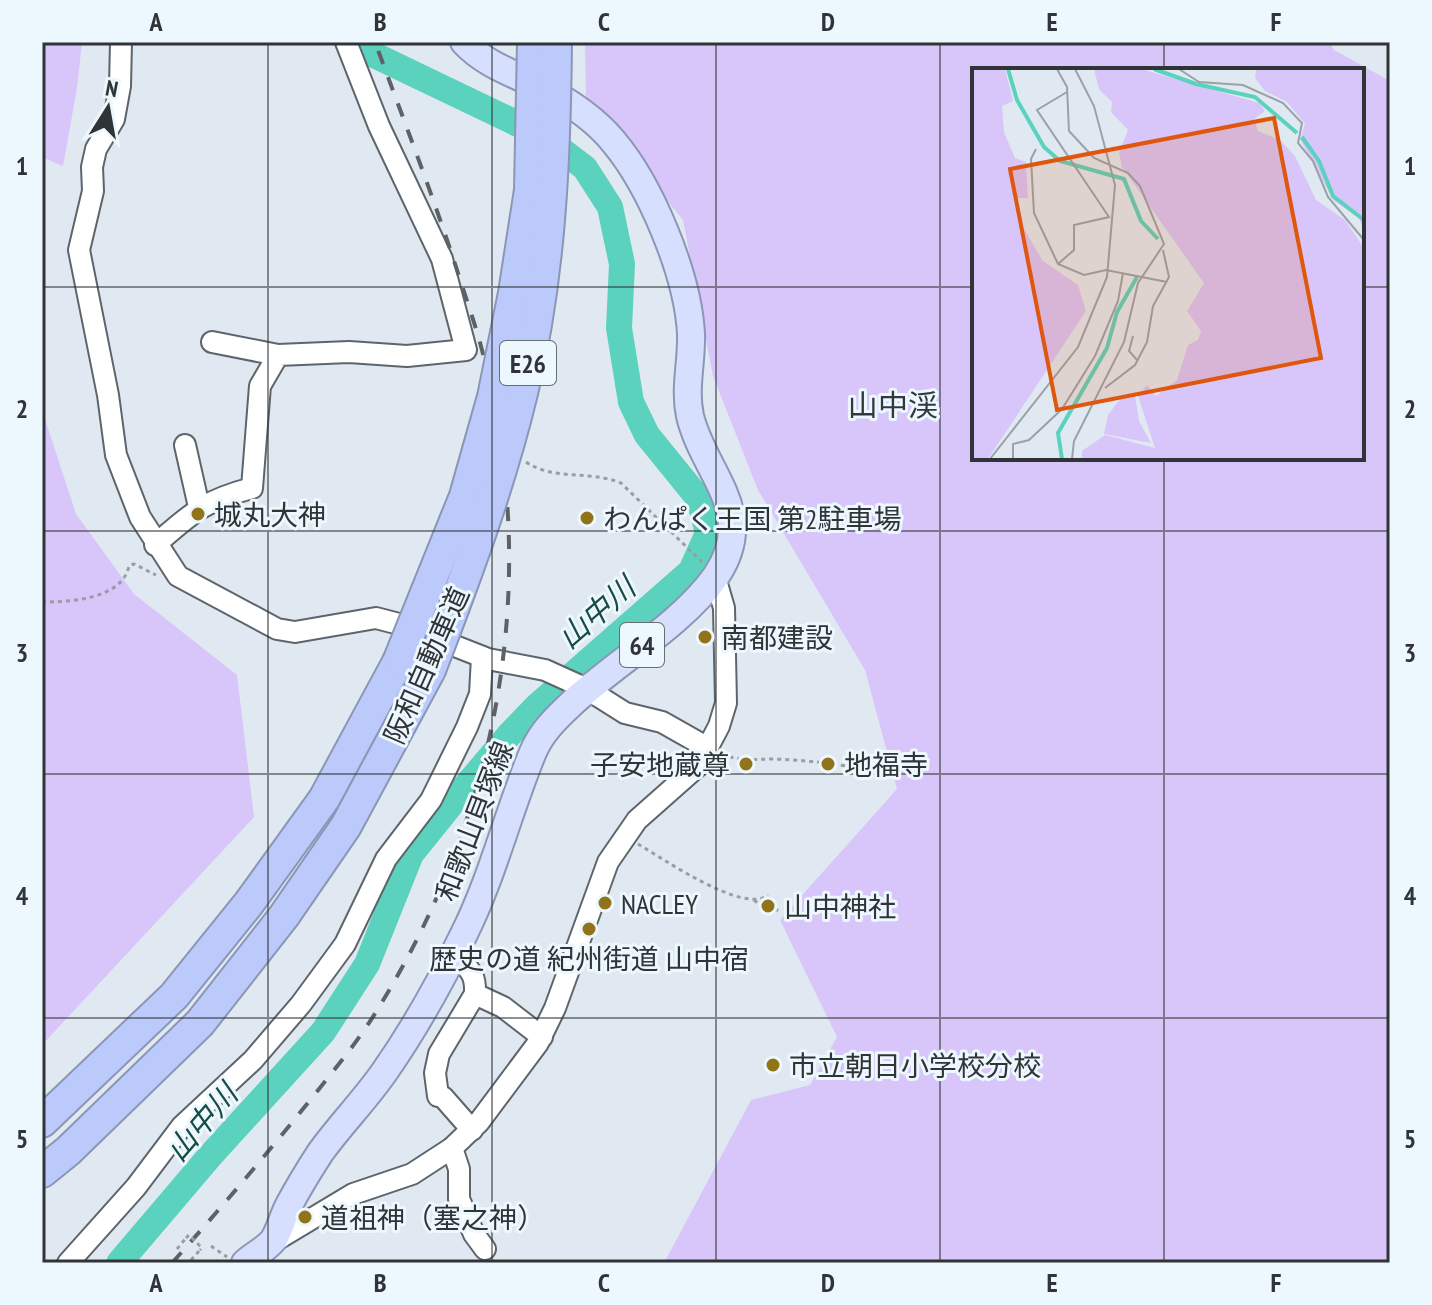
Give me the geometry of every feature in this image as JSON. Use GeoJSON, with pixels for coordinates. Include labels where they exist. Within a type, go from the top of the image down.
{"type":"FeatureCollection","features":[{"type":"Feature","properties":{"kind":"highway","name":"阪和自動車道"},"geometry":{"type":"LineString","coordinates":[[42,1122],[174,996],[249,903],[324,799],[398,662],[465,496],[493,397],[530,190],[533,42]]}},
{"type":"Feature","properties":{"kind":"highway","name":"阪和自動車道"},"geometry":{"type":"LineString","coordinates":[[42,1172],[78,1142],[200,1023],[274,928],[346,826],[430,670],[497,486],[523,391],[537,319],[550,222],[556,42]]}},
{"type":"Feature","properties":{"kind":"main road","name":"和歌山貝塚線"},"geometry":{"type":"LineString","coordinates":[[273,1242],[288,1206],[317,1158],[385,1071],[455,952],[491,873],[535,747],[551,722],[581,686],[681,615],[710,571],[729,549],[732,516],[727,497],[697,438],[690,413],[687,385],[690,314],[660,217],[613,141],[585,115],[545,89],[503,70],[471,50],[464,42]]}},
{"type":"Feature","properties":{"kind":"main road"},"geometry":{"type":"LineString","coordinates":[[238,1258],[273,1242]]}},
{"type":"Feature","properties":{"kind":"street"},"geometry":{"type":"LineString","coordinates":[[121,42],[120,86],[114,119],[96,149],[92,167],[93,191],[79,250],[108,395],[116,455],[140,517],[155,545],[178,576],[277,629],[295,632],[376,618],[482,657],[545,670],[581,686],[625,713],[662,722],[708,748]]}},
{"type":"Feature","properties":{"kind":"street"},"geometry":{"type":"LineString","coordinates":[[222,339],[278,355],[349,352],[407,356],[466,350],[442,259],[379,126],[348,47]]}},
{"type":"Feature","properties":{"kind":"street"},"geometry":{"type":"LineString","coordinates":[[155,545],[199,507],[220,496],[252,488],[260,386],[278,355]]}},
{"type":"Feature","properties":{"kind":"street"},"geometry":{"type":"LineString","coordinates":[[185,445],[199,507]]}},
{"type":"Feature","properties":{"kind":"street"},"geometry":{"type":"LineString","coordinates":[[273,1242],[353,1194],[412,1174],[452,1148],[472,1130],[542,1037],[608,862],[647,810],[698,766],[719,726],[726,703],[724,608],[710,571]]}},
{"type":"Feature","properties":{"kind":"street"},"geometry":{"type":"LineString","coordinates":[[68,1263],[136,1187],[182,1126],[253,1060],[301,1004],[345,944],[386,859],[431,800],[467,727],[480,694],[482,657]]}},
{"type":"Feature","properties":{"kind":"street"},"geometry":{"type":"LineString","coordinates":[[455,952],[472,971],[476,981],[475,994],[439,1054],[435,1073],[438,1096],[443,1097],[472,1130]]}},
{"type":"Feature","properties":{"kind":"street"},"geometry":{"type":"LineString","coordinates":[[475,994],[503,1007],[542,1037]]}},
{"type":"Feature","properties":{"kind":"street"},"geometry":{"type":"LineString","coordinates":[[452,1148],[459,1169],[459,1199],[474,1234],[485,1249]]}},
{"type":"Feature","properties":{"kind":"path"},"geometry":{"type":"LineString","coordinates":[[524,461],[552,474],[604,476],[621,483],[710,571]]}},
{"type":"Feature","properties":{"kind":"path"},"geometry":{"type":"LineString","coordinates":[[42,602],[72,602],[113,589],[127,578],[129,566],[134,564],[159,576],[178,576]]}},
{"type":"Feature","properties":{"kind":"path"},"geometry":{"type":"LineString","coordinates":[[738,761],[805,761],[846,766]]}},
{"type":"Feature","properties":{"kind":"path"},"geometry":{"type":"LineString","coordinates":[[625,836],[716,890],[754,900],[768,895]]}},
{"type":"Feature","properties":{"kind":"path"},"geometry":{"type":"LineString","coordinates":[[754,900],[766,910],[780,910]]}},
{"type":"Feature","properties":{"kind":"path"},"geometry":{"type":"LineString","coordinates":[[177,1249],[189,1235],[202,1248],[191,1260]]}},
{"type":"Feature","properties":{"kind":"path"},"geometry":{"type":"LineString","coordinates":[[211,1246],[226,1258],[238,1258]]}},
{"type":"Feature","properties":{"kind":"shaded area"},"geometry":{"type":"Polygon","coordinates":[[[42,42],[82,42],[63,166],[42,157],[42,42]]]}},
{"type":"Feature","properties":{"kind":"shaded area"},"geometry":{"type":"Polygon","coordinates":[[[585,42],[1330,42],[1334,50],[1390,81],[1390,1263],[664,1263],[751,1100],[810,1085],[837,1037],[780,920],[897,789],[865,670],[758,490],[713,376],[683,220],[586,103],[585,42]]]}},
{"type":"Feature","properties":{"kind":"shaded area"},"geometry":{"type":"Polygon","coordinates":[[[42,410],[76,514],[134,594],[237,675],[254,817],[42,1045],[42,410]]]}},
{"type":"Feature","properties":{"kind":"waterway","name":"山中川"},"geometry":{"type":"LineString","coordinates":[[119,1263],[210,1156],[323,1032],[367,964],[411,854],[465,787],[537,706],[691,571],[708,533],[699,499],[647,435],[631,402],[619,328],[622,264],[610,207],[585,168],[543,136],[347,42]]}},
{"type":"Feature","properties":{"kind":"railway"},"geometry":{"type":"LineString","coordinates":[[172,1263],[311,1099],[379,1007],[412,949],[464,827],[483,764],[497,699],[506,633],[509,567],[506,483],[496,416],[473,318],[375,42]]}},
{"type":"Feature","properties":{"kind":"place","name":"城丸大神"},"geometry":{"type":"Point","coordinates":[198,514]}},
{"type":"Feature","properties":{"kind":"place","name":"わんぱく王国 第2駐車場"},"geometry":{"type":"Point","coordinates":[587,518]}},
{"type":"Feature","properties":{"kind":"place","name":"南都建設"},"geometry":{"type":"Point","coordinates":[705,637]}},
{"type":"Feature","properties":{"kind":"place","name":"子安地蔵尊"},"geometry":{"type":"Point","coordinates":[746,764]}},
{"type":"Feature","properties":{"kind":"place","name":"地福寺"},"geometry":{"type":"Point","coordinates":[828,764]}},
{"type":"Feature","properties":{"kind":"place","name":"NACLEY"},"geometry":{"type":"Point","coordinates":[605,903]}},
{"type":"Feature","properties":{"kind":"place","name":"山中神社"},"geometry":{"type":"Point","coordinates":[768,906]}},
{"type":"Feature","properties":{"kind":"place","name":"歴史の道 紀州街道 山中宿"},"geometry":{"type":"Point","coordinates":[589,929]}},
{"type":"Feature","properties":{"kind":"place","name":"市立朝日小学校分校"},"geometry":{"type":"Point","coordinates":[773,1065]}},
{"type":"Feature","properties":{"kind":"place","name":"道祖神（塞之神）"},"geometry":{"type":"Point","coordinates":[305,1217]}},
{"type":"Feature","properties":{"kind":"district","name":"山中渓"},"geometry":{"type":"Point","coordinates":[893,404]}}]}
